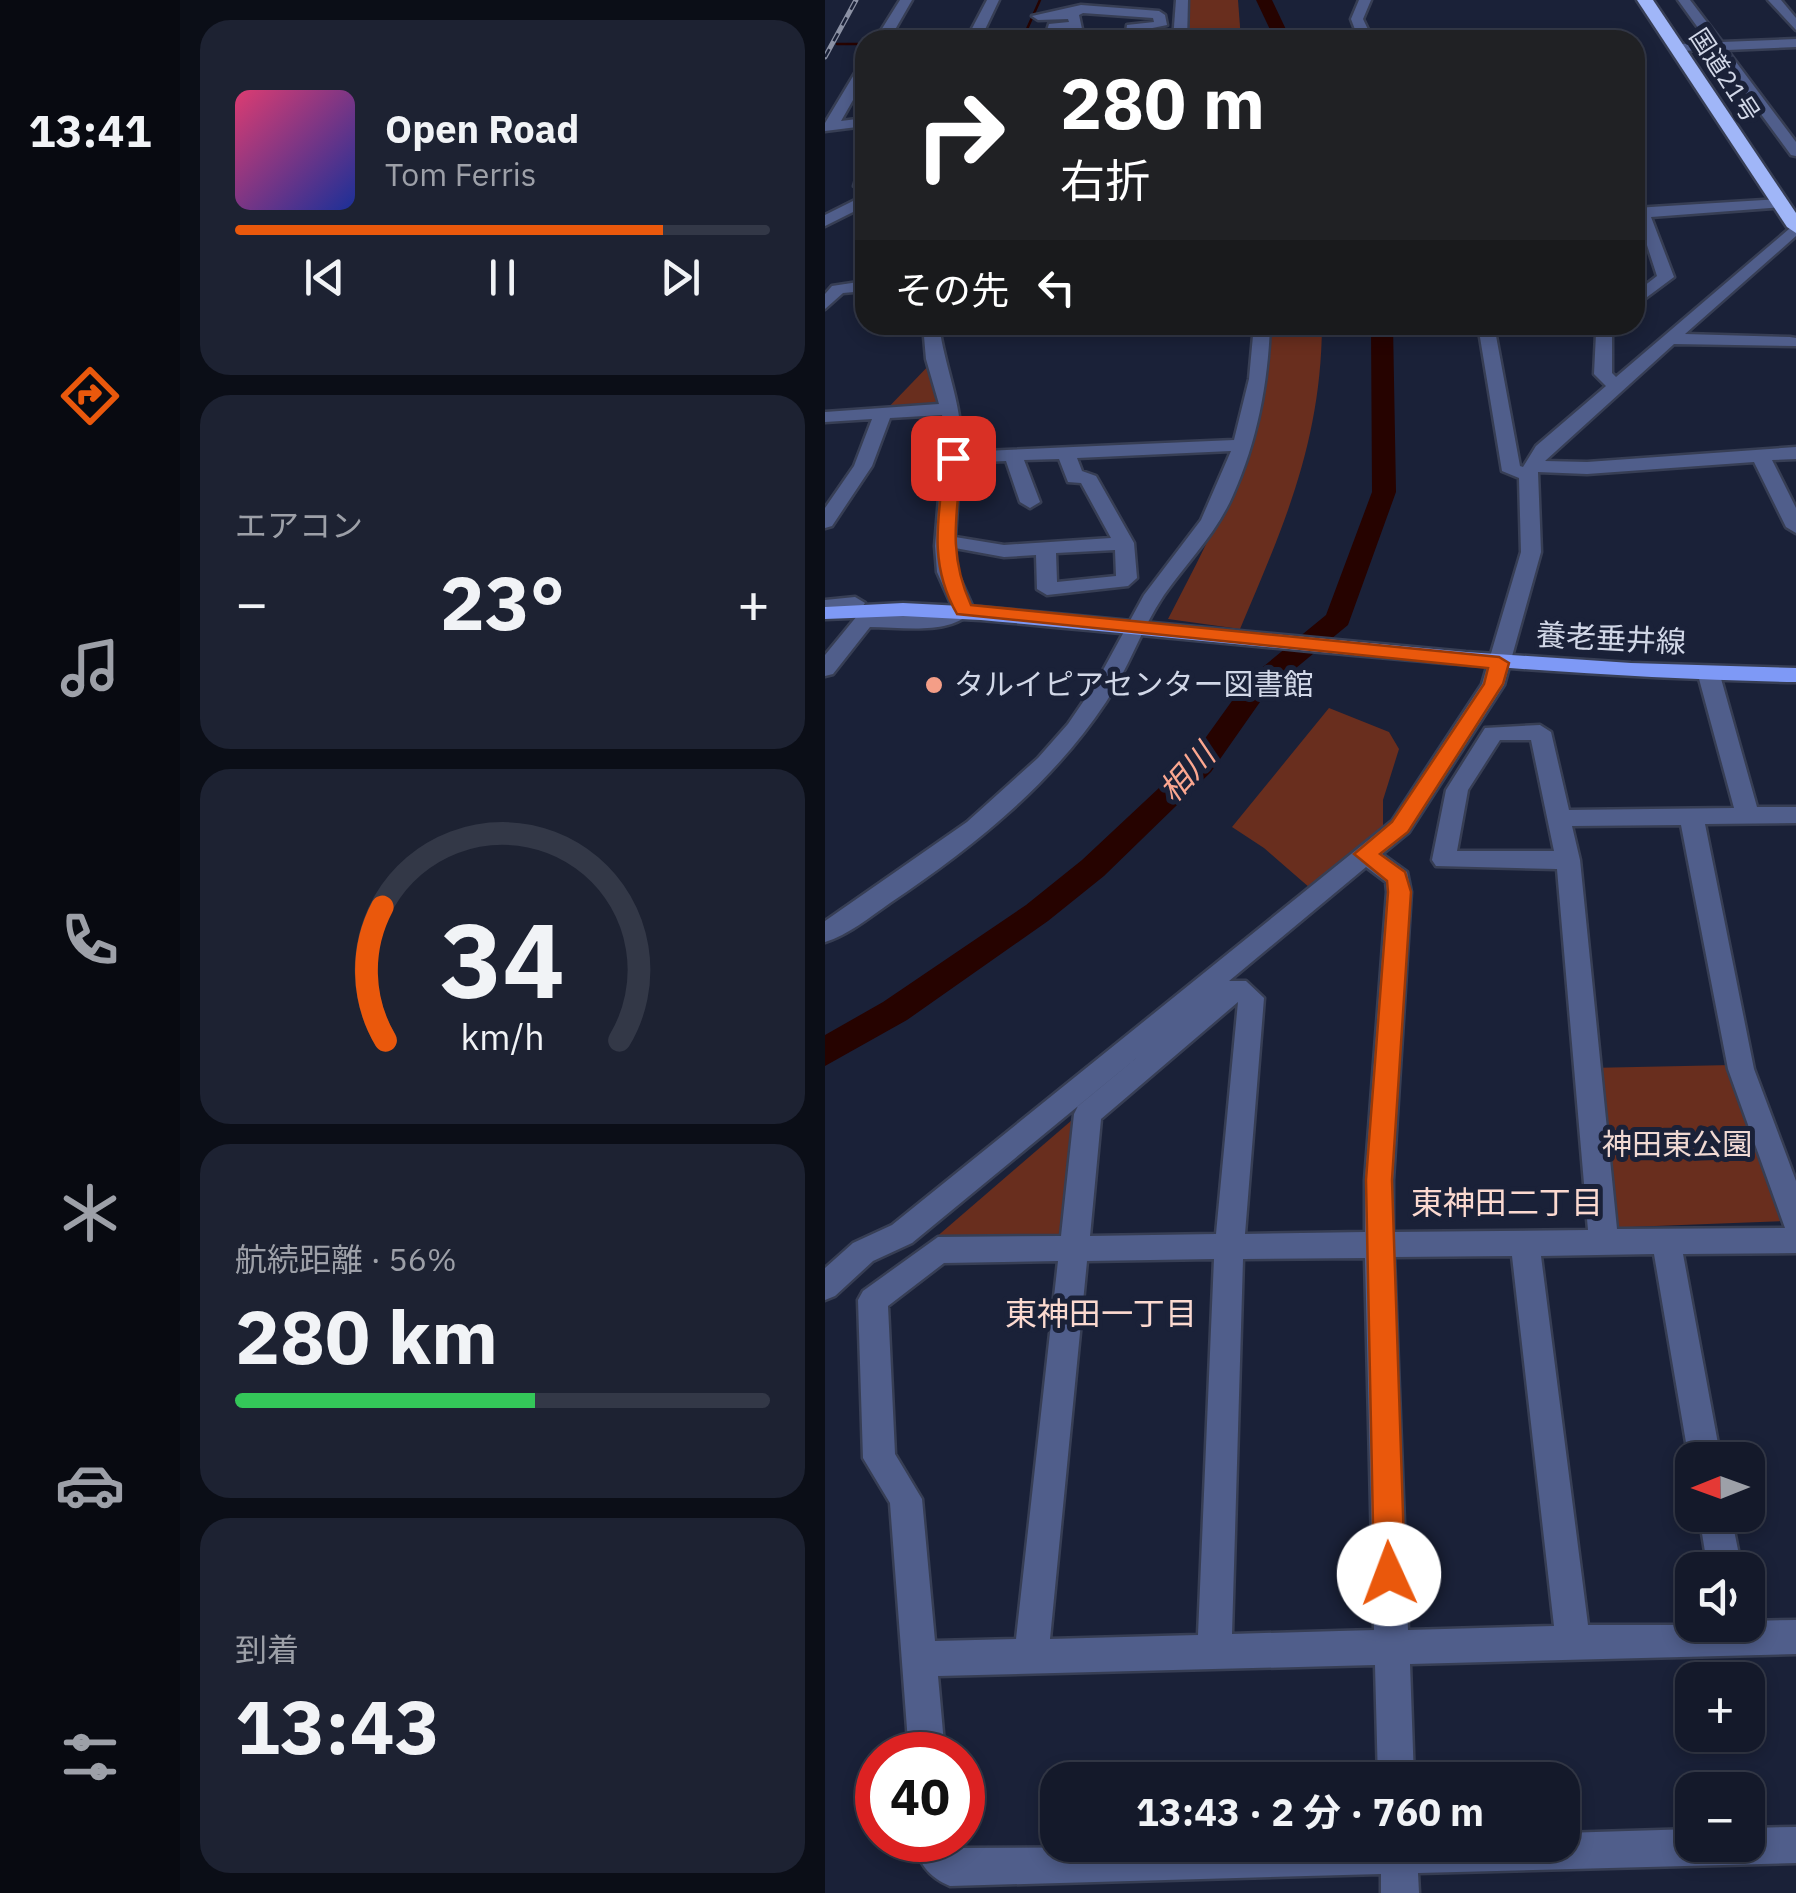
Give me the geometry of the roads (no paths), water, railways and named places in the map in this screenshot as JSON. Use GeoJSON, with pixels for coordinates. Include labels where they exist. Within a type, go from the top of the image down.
{"type":"FeatureCollection","features":[{"type":"Feature","properties":{"kind":"highway","name":"国道21号"},"geometry":{"type":"LineString","coordinates":[[1645,0],[1796,228]]}},
{"type":"Feature","properties":{"kind":"main road","name":"養老垂井線"},"geometry":{"type":"LineString","coordinates":[[825,610],[963,610],[1499,663],[1796,675]]}},
{"type":"Feature","properties":{"kind":"street"},"geometry":{"type":"LineString","coordinates":[[888,30],[906,0]]}},
{"type":"Feature","properties":{"kind":"street"},"geometry":{"type":"LineString","coordinates":[[978,30],[993,0]]}},
{"type":"Feature","properties":{"kind":"street"},"geometry":{"type":"LineString","coordinates":[[1181,30],[1183,0]]}},
{"type":"Feature","properties":{"kind":"street"},"geometry":{"type":"LineString","coordinates":[[1359,30],[1357,20],[1365,0]]}},
{"type":"Feature","properties":{"kind":"street"},"geometry":{"type":"LineString","coordinates":[[1684,0],[1796,152]]}},
{"type":"Feature","properties":{"kind":"street"},"geometry":{"type":"LineString","coordinates":[[1774,0],[1796,26]]}},
{"type":"Feature","properties":{"kind":"street"},"geometry":{"type":"LineString","coordinates":[[1038,16],[1074,27],[1081,9],[1159,15],[1161,24],[1132,30]]}},
{"type":"Feature","properties":{"kind":"street"},"geometry":{"type":"LineString","coordinates":[[1677,48],[1796,42]]}},
{"type":"Feature","properties":{"kind":"street"},"geometry":{"type":"LineString","coordinates":[[827,127],[855,84]]}},
{"type":"Feature","properties":{"kind":"street"},"geometry":{"type":"LineString","coordinates":[[827,127],[855,123]]}},
{"type":"Feature","properties":{"kind":"street"},"geometry":{"type":"LineString","coordinates":[[1645,212],[1780,204]]}},
{"type":"Feature","properties":{"kind":"street"},"geometry":{"type":"LineString","coordinates":[[825,220],[855,205]]}},
{"type":"Feature","properties":{"kind":"street"},"geometry":{"type":"LineString","coordinates":[[1645,226],[1667,277],[1645,294]]}},
{"type":"Feature","properties":{"kind":"street"},"geometry":{"type":"LineString","coordinates":[[825,1286],[863,1252],[902,1234],[1401,826],[1493,684],[1531,552],[1530,470],[1543,450],[1796,228]]}},
{"type":"Feature","properties":{"kind":"street"},"geometry":{"type":"LineString","coordinates":[[825,304],[832,289]]}},
{"type":"Feature","properties":{"kind":"street"},"geometry":{"type":"LineString","coordinates":[[825,668],[863,620],[944,620],[963,610],[947,572],[952,409],[935,360],[932,335]]}},
{"type":"Feature","properties":{"kind":"street"},"geometry":{"type":"LineString","coordinates":[[825,933],[957,842],[1068,738],[1099,696],[1157,591],[1199,539],[1241,445],[1260,335]]}},
{"type":"Feature","properties":{"kind":"street"},"geometry":{"type":"LineString","coordinates":[[1487,335],[1511,471],[1796,454]]}},
{"type":"Feature","properties":{"kind":"street"},"geometry":{"type":"LineString","coordinates":[[1604,335],[1603,374],[1615,385]]}},
{"type":"Feature","properties":{"kind":"street"},"geometry":{"type":"LineString","coordinates":[[1668,339],[1790,342]]}},
{"type":"Feature","properties":{"kind":"street"},"geometry":{"type":"LineString","coordinates":[[825,417],[952,409]]}},
{"type":"Feature","properties":{"kind":"street"},"geometry":{"type":"LineString","coordinates":[[825,522],[863,466],[883,414]]}},
{"type":"Feature","properties":{"kind":"street"},"geometry":{"type":"LineString","coordinates":[[953,458],[1241,445]]}},
{"type":"Feature","properties":{"kind":"street"},"geometry":{"type":"LineString","coordinates":[[1046,548],[1047,589],[1121,582],[1127,578],[1124,544],[1087,476],[1075,478],[1066,453]]}},
{"type":"Feature","properties":{"kind":"street"},"geometry":{"type":"LineString","coordinates":[[1013,456],[1030,502]]}},
{"type":"Feature","properties":{"kind":"street"},"geometry":{"type":"LineString","coordinates":[[1761,456],[1796,527]]}},
{"type":"Feature","properties":{"kind":"street"},"geometry":{"type":"LineString","coordinates":[[945,541],[1005,551],[1124,544]]}},
{"type":"Feature","properties":{"kind":"street"},"geometry":{"type":"LineString","coordinates":[[825,610],[855,604]]}},
{"type":"Feature","properties":{"kind":"street"},"geometry":{"type":"LineString","coordinates":[[1709,674],[1747,814]]}},
{"type":"Feature","properties":{"kind":"street"},"geometry":{"type":"LineString","coordinates":[[1568,860],[1444,860],[1457,790],[1493,734],[1540,732],[1559,818],[1568,860],[1605,1242]]}},
{"type":"Feature","properties":{"kind":"street"},"geometry":{"type":"LineString","coordinates":[[1691,815],[1741,1069],[1796,1220]]}},
{"type":"Feature","properties":{"kind":"street"},"geometry":{"type":"LineString","coordinates":[[1559,818],[1796,815]]}},
{"type":"Feature","properties":{"kind":"street"},"geometry":{"type":"LineString","coordinates":[[1365,854],[1397,878],[1399,892],[1379,1180],[1395,1762]]}},
{"type":"Feature","properties":{"kind":"street"},"geometry":{"type":"LineString","coordinates":[[1031,1655],[1088,1114],[1237,988],[1251,998],[1229,1247],[1214,1650]]}},
{"type":"Feature","properties":{"kind":"street"},"geometry":{"type":"LineString","coordinates":[[925,1732],[906,1499],[879,1458],[873,1300],[938,1250],[1796,1240]]}},
{"type":"Feature","properties":{"kind":"street"},"geometry":{"type":"LineString","coordinates":[[1667,1242],[1702,1442]]}},
{"type":"Feature","properties":{"kind":"street"},"geometry":{"type":"LineString","coordinates":[[1525,1243],[1573,1642]]}},
{"type":"Feature","properties":{"kind":"street"},"geometry":{"type":"LineString","coordinates":[[1765,1635],[1796,1638]]}},
{"type":"Feature","properties":{"kind":"street"},"geometry":{"type":"LineString","coordinates":[[919,1659],[1392,1648],[1675,1636]]}},
{"type":"Feature","properties":{"kind":"street"},"geometry":{"type":"LineString","coordinates":[[1580,1847],[1796,1845]]}},
{"type":"Feature","properties":{"kind":"street"},"geometry":{"type":"LineString","coordinates":[[985,1853],[1040,1852]]}},
{"type":"Feature","properties":{"kind":"street"},"geometry":{"type":"LineString","coordinates":[[1399,1862],[1400,1893]]}},
{"type":"Feature","properties":{"kind":"waterway"},"geometry":{"type":"LineString","coordinates":[[1027,30],[1040,0]]}},
{"type":"Feature","properties":{"kind":"waterway","name":"相川"},"geometry":{"type":"LineString","coordinates":[[1264,0],[1278,30]]}},
{"type":"Feature","properties":{"kind":"waterway"},"geometry":{"type":"LineString","coordinates":[[837,44],[855,44]]}},
{"type":"Feature","properties":{"kind":"waterway","name":"相川"},"geometry":{"type":"LineString","coordinates":[[825,1052],[895,1011],[1037,913],[1093,868],[1201,765],[1257,686],[1338,619],[1384,492],[1382,335]]}},
{"type":"Feature","properties":{"kind":"railway"},"geometry":{"type":"LineString","coordinates":[[825,57],[856,0]]}},
{"type":"Feature","properties":{"kind":"place","name":"タルイピアセンター図書館"},"geometry":{"type":"Point","coordinates":[934,685]}},
{"type":"Feature","properties":{"kind":"district","name":"東神田二丁目"},"geometry":{"type":"Point","coordinates":[1507,1203]}},
{"type":"Feature","properties":{"kind":"district","name":"東神田一丁目"},"geometry":{"type":"Point","coordinates":[1101,1314]}},
{"type":"Feature","properties":{"kind":"park label","name":"神田東公園"},"geometry":{"type":"Point","coordinates":[1677,1145]}}]}
